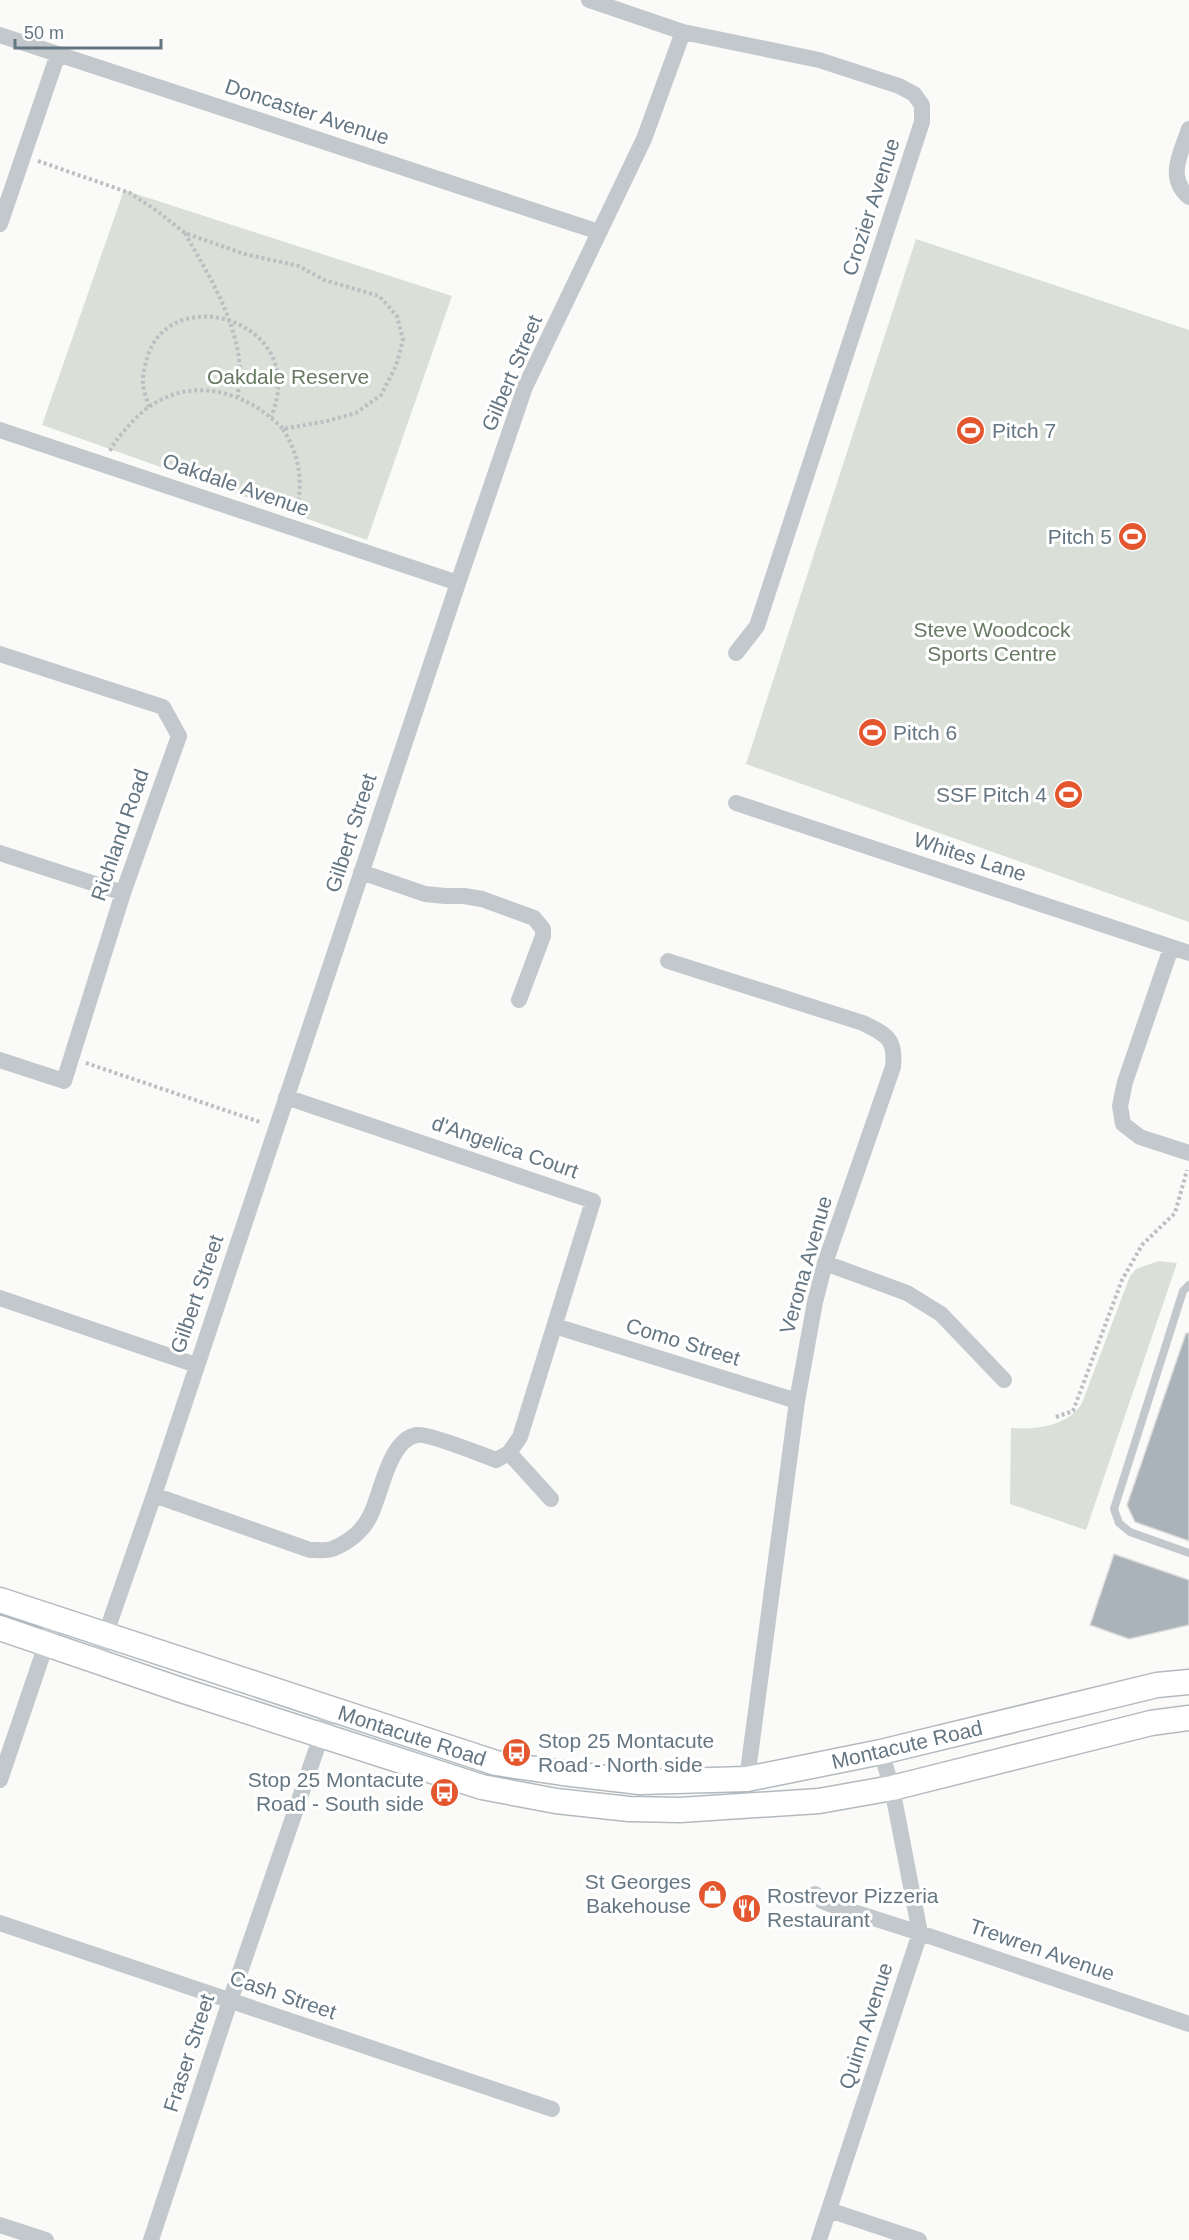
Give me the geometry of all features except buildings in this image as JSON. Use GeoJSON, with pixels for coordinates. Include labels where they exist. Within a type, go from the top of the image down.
{"type":"FeatureCollection","features":[{"type":"Feature","properties":{"kind":"main road","name":"Montacute Road"},"geometry":{"type":"LineString","coordinates":[[0,1600],[496,1763],[640,1782],[747,1779],[881,1752],[1157,1685],[1189,1682]]}},
{"type":"Feature","properties":{"kind":"main road","name":"Montacute Road"},"geometry":{"type":"LineString","coordinates":[[0,1628],[96,1662],[482,1787],[556,1801],[629,1809],[680,1810],[819,1801],[892,1788],[1151,1723],[1189,1718]]}},
{"type":"Feature","properties":{"kind":"street","name":"Crozier Avenue"},"geometry":{"type":"LineString","coordinates":[[589,0],[683,32],[819,60],[899,86],[914,94],[922,105],[922,122],[757,626],[736,653]]}},
{"type":"Feature","properties":{"kind":"street","name":"Gilbert Street"},"geometry":{"type":"LineString","coordinates":[[96,1662],[525,387],[644,139],[683,32]]}},
{"type":"Feature","properties":{"kind":"street","name":"Doncaster Avenue"},"geometry":{"type":"LineString","coordinates":[[0,35],[599,232]]}},
{"type":"Feature","properties":{"kind":"street"},"geometry":{"type":"LineString","coordinates":[[0,224],[58,54]]}},
{"type":"Feature","properties":{"kind":"street"},"geometry":{"type":"LineString","coordinates":[[1189,129],[1175,175],[1181,190],[1189,197]]}},
{"type":"Feature","properties":{"kind":"street","name":"Oakdale Avenue"},"geometry":{"type":"LineString","coordinates":[[0,430],[458,583]]}},
{"type":"Feature","properties":{"kind":"street","name":"Richland Road"},"geometry":{"type":"LineString","coordinates":[[0,654],[163,707],[179,736],[123,893],[63,1081],[0,1060]]}},
{"type":"Feature","properties":{"kind":"street","name":"Whites Lane"},"geometry":{"type":"LineString","coordinates":[[736,803],[1189,953]]}},
{"type":"Feature","properties":{"kind":"street"},"geometry":{"type":"LineString","coordinates":[[0,853],[123,893]]}},
{"type":"Feature","properties":{"kind":"street"},"geometry":{"type":"LineString","coordinates":[[361,872],[424,894],[464,896],[534,918],[543,928],[543,936],[519,1000]]}},
{"type":"Feature","properties":{"kind":"street"},"geometry":{"type":"LineString","coordinates":[[1171,948],[1125,1082],[1120,1106],[1124,1124],[1140,1137],[1188,1161]]}},
{"type":"Feature","properties":{"kind":"street","name":"Verona Avenue"},"geometry":{"type":"LineString","coordinates":[[668,961],[863,1023],[890,1040],[894,1052],[893,1067],[825,1263],[815,1302],[797,1401],[747,1779]]}},
{"type":"Feature","properties":{"kind":"street","name":"d'Angelica Court"},"geometry":{"type":"LineString","coordinates":[[286,1097],[593,1201],[520,1437],[503,1457]]}},
{"type":"Feature","properties":{"kind":"street"},"geometry":{"type":"LineString","coordinates":[[825,1263],[907,1293],[941,1314],[1004,1380]]}},
{"type":"Feature","properties":{"kind":"street"},"geometry":{"type":"LineString","coordinates":[[0,1298],[196,1365]]}},
{"type":"Feature","properties":{"kind":"street","name":"Como Street"},"geometry":{"type":"LineString","coordinates":[[555,1326],[797,1401]]}},
{"type":"Feature","properties":{"kind":"street"},"geometry":{"type":"LineString","coordinates":[[154,1495],[310,1550],[330,1550],[356,1535],[370,1518],[395,1451],[405,1441],[417,1435],[503,1457],[550,1498]]}},
{"type":"Feature","properties":{"kind":"street"},"geometry":{"type":"LineString","coordinates":[[0,1780],[54,1618]]}},
{"type":"Feature","properties":{"kind":"street","name":"Fraser Street"},"geometry":{"type":"LineString","coordinates":[[151,2240],[330,1710]]}},
{"type":"Feature","properties":{"kind":"street","name":"Quinn Avenue"},"geometry":{"type":"LineString","coordinates":[[819,2240],[920,1933],[892,1788],[881,1752]]}},
{"type":"Feature","properties":{"kind":"street","name":"Trewren Avenue"},"geometry":{"type":"LineString","coordinates":[[815,1894],[822,1901],[835,1906],[1189,2024]]}},
{"type":"Feature","properties":{"kind":"street","name":"Cash Street"},"geometry":{"type":"LineString","coordinates":[[0,1923],[552,2109]]}},
{"type":"Feature","properties":{"kind":"street"},"geometry":{"type":"LineString","coordinates":[[829,2210],[919,2240]]}},
{"type":"Feature","properties":{"kind":"street"},"geometry":{"type":"LineString","coordinates":[[0,2225],[46,2240]]}},
{"type":"Feature","properties":{"kind":"lane"},"geometry":{"type":"LineString","coordinates":[[1189,1285],[1183,1291],[1114,1509],[1119,1523],[1130,1532],[1189,1553]]}},
{"type":"Feature","properties":{"kind":"path"},"geometry":{"type":"LineString","coordinates":[[23,156],[130,193],[185,233],[244,254],[299,266],[324,280],[379,296],[397,316],[402,340],[396,366],[381,395],[356,413],[283,429]]}},
{"type":"Feature","properties":{"kind":"path"},"geometry":{"type":"LineString","coordinates":[[185,233],[221,296],[240,369],[238,397]]}},
{"type":"Feature","properties":{"kind":"path"},"geometry":{"type":"LineString","coordinates":[[149,407],[142,382],[149,351],[156,340],[166,330],[180,322],[210,316],[228,318],[253,332],[268,346],[276,364],[279,383],[276,404],[271,417]]}},
{"type":"Feature","properties":{"kind":"path"},"geometry":{"type":"LineString","coordinates":[[113,445],[140,413],[163,398],[206,390],[228,393],[249,401],[271,417],[292,443],[298,462],[300,487],[291,527]]}},
{"type":"Feature","properties":{"kind":"path"},"geometry":{"type":"LineString","coordinates":[[71,1058],[264,1124],[266,1118]]}},
{"type":"Feature","properties":{"kind":"path"},"geometry":{"type":"LineString","coordinates":[[1056,1417],[1073,1411],[1122,1280],[1142,1245],[1175,1213],[1188,1161]]}},
{"type":"Feature","properties":{"kind":"green space","name":"Oakdale Reserve"},"geometry":{"type":"Polygon","coordinates":[[[124,190],[452,296],[367,540],[42,425],[124,190]]]}},
{"type":"Feature","properties":{"kind":"green space","name":"Steve Woodcock Sports Centre"},"geometry":{"type":"Polygon","coordinates":[[[916,239],[1189,330],[1189,922],[746,764],[916,239]]]}},
{"type":"Feature","properties":{"kind":"green space"},"geometry":{"type":"Polygon","coordinates":[[[1159,1261],[1177,1263],[1086,1530],[1010,1504],[1011,1428],[1051,1425],[1069,1417],[1076,1411],[1082,1403],[1130,1276],[1136,1269],[1159,1261]]]}},
{"type":"Feature","properties":{"kind":"place","name":"Pitch 7"},"geometry":{"type":"Point","coordinates":[971,431]}},
{"type":"Feature","properties":{"kind":"place","name":"Pitch 5"},"geometry":{"type":"Point","coordinates":[1133,537]}},
{"type":"Feature","properties":{"kind":"place","name":"Pitch 6"},"geometry":{"type":"Point","coordinates":[872,733]}},
{"type":"Feature","properties":{"kind":"place","name":"SSF Pitch 4"},"geometry":{"type":"Point","coordinates":[1068,795]}},
{"type":"Feature","properties":{"kind":"place","name":"Stop 25 Montacute Road - North side"},"geometry":{"type":"Point","coordinates":[517,1753]}},
{"type":"Feature","properties":{"kind":"place","name":"Stop 25 Montacute Road - South side"},"geometry":{"type":"Point","coordinates":[445,1792]}},
{"type":"Feature","properties":{"kind":"place","name":"St Georges Bakehouse"},"geometry":{"type":"Point","coordinates":[712,1894]}},
{"type":"Feature","properties":{"kind":"place","name":"Rostrevor Pizzeria Restaurant"},"geometry":{"type":"Point","coordinates":[746,1908]}}]}
